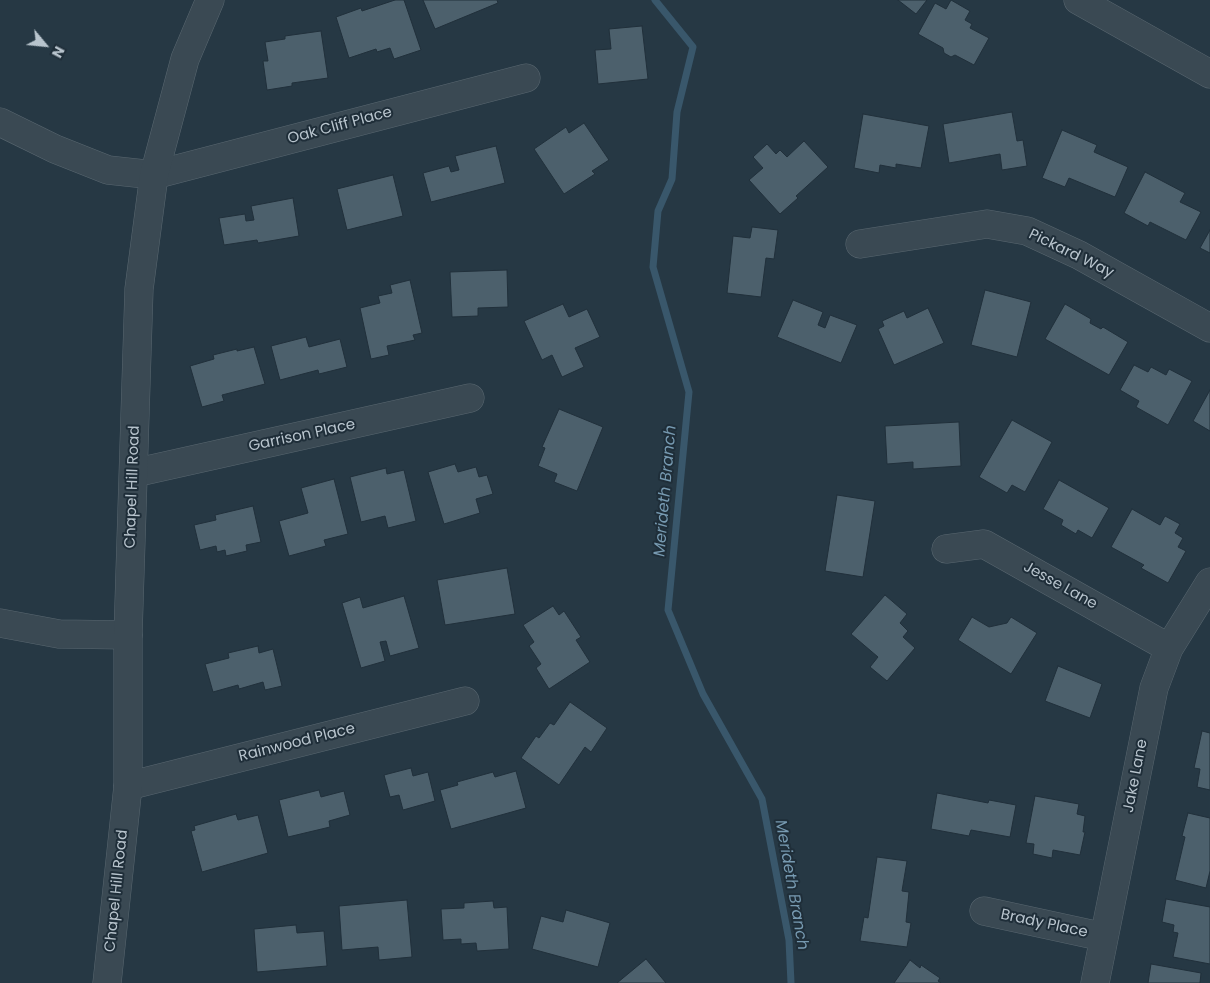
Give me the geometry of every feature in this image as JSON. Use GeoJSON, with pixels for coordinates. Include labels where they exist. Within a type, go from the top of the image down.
{"type":"FeatureCollection","features":[{"type":"Feature","properties":{"kind":"street","name":"Chapel Hill Road"},"geometry":{"type":"LineString","coordinates":[[107,983],[128,786],[128,634],[139,289],[154,175],[184,59],[210,0]]}},
{"type":"Feature","properties":{"kind":"street"},"geometry":{"type":"LineString","coordinates":[[1078,0],[1210,74]]}},
{"type":"Feature","properties":{"kind":"street","name":"Oak Cliff Place"},"geometry":{"type":"LineString","coordinates":[[154,175],[526,78]]}},
{"type":"Feature","properties":{"kind":"street"},"geometry":{"type":"LineString","coordinates":[[0,122],[55,150],[108,170],[154,175]]}},
{"type":"Feature","properties":{"kind":"street","name":"Pickard Way"},"geometry":{"type":"LineString","coordinates":[[860,244],[987,224],[1026,231],[1079,255],[1210,328]]}},
{"type":"Feature","properties":{"kind":"street","name":"Garrison Place"},"geometry":{"type":"LineString","coordinates":[[134,473],[470,398]]}},
{"type":"Feature","properties":{"kind":"street","name":"Jesse Lane"},"geometry":{"type":"LineString","coordinates":[[946,549],[984,544],[1170,648]]}},
{"type":"Feature","properties":{"kind":"street","name":"Jake Lane"},"geometry":{"type":"LineString","coordinates":[[1095,983],[1154,688],[1170,648],[1210,582]]}},
{"type":"Feature","properties":{"kind":"street"},"geometry":{"type":"LineString","coordinates":[[0,624],[59,634],[128,634]]}},
{"type":"Feature","properties":{"kind":"street","name":"Rainwood Place"},"geometry":{"type":"LineString","coordinates":[[128,786],[465,701]]}},
{"type":"Feature","properties":{"kind":"street","name":"Brady Place"},"geometry":{"type":"LineString","coordinates":[[984,911],[1104,937]]}},
{"type":"Feature","properties":{"kind":"building"},"geometry":{"type":"Polygon","coordinates":[[[395,0],[404,0],[421,50],[394,59],[390,48],[377,52],[376,49],[349,58],[336,17],[361,8],[362,11],[395,0]]]}},
{"type":"Feature","properties":{"kind":"building"},"geometry":{"type":"Polygon","coordinates":[[[423,0],[497,0],[498,3],[435,29],[423,0]]]}},
{"type":"Feature","properties":{"kind":"building"},"geometry":{"type":"Polygon","coordinates":[[[898,0],[927,0],[916,14],[898,0]]]}},
{"type":"Feature","properties":{"kind":"building"},"geometry":{"type":"Polygon","coordinates":[[[951,0],[970,11],[965,20],[972,24],[970,28],[989,38],[974,65],[955,55],[951,57],[944,53],[943,48],[918,34],[935,3],[946,9],[951,0]]]}},
{"type":"Feature","properties":{"kind":"building"},"geometry":{"type":"Polygon","coordinates":[[[642,26],[648,79],[598,84],[595,50],[611,49],[609,29],[642,26]]]}},
{"type":"Feature","properties":{"kind":"building"},"geometry":{"type":"Polygon","coordinates":[[[321,31],[328,78],[292,83],[292,86],[267,90],[263,61],[268,61],[265,42],[285,39],[285,36],[321,31]]]}},
{"type":"Feature","properties":{"kind":"building"},"geometry":{"type":"Polygon","coordinates":[[[1012,112],[1017,141],[1023,140],[1027,166],[1002,170],[1000,154],[949,163],[943,124],[1012,112]]]}},
{"type":"Feature","properties":{"kind":"building"},"geometry":{"type":"Polygon","coordinates":[[[863,114],[929,126],[921,168],[896,164],[896,168],[880,165],[879,173],[854,168],[863,114]]]}},
{"type":"Feature","properties":{"kind":"building"},"geometry":{"type":"Polygon","coordinates":[[[584,123],[609,160],[592,171],[595,174],[564,194],[534,149],[566,127],[569,133],[584,123]]]}},
{"type":"Feature","properties":{"kind":"building"},"geometry":{"type":"Polygon","coordinates":[[[1062,130],[1097,145],[1094,152],[1128,167],[1115,197],[1069,178],[1065,187],[1042,178],[1062,130]]]}},
{"type":"Feature","properties":{"kind":"building"},"geometry":{"type":"Polygon","coordinates":[[[804,141],[828,167],[796,196],[798,198],[780,214],[749,180],[763,168],[753,157],[767,144],[776,154],[780,150],[787,157],[804,141]]]}},
{"type":"Feature","properties":{"kind":"building"},"geometry":{"type":"Polygon","coordinates":[[[496,146],[505,183],[431,202],[423,173],[449,166],[451,172],[459,170],[455,156],[496,146]]]}},
{"type":"Feature","properties":{"kind":"building"},"geometry":{"type":"Polygon","coordinates":[[[1145,172],[1185,193],[1180,202],[1201,212],[1186,240],[1150,222],[1148,226],[1124,213],[1145,172]]]}},
{"type":"Feature","properties":{"kind":"building"},"geometry":{"type":"Polygon","coordinates":[[[393,175],[403,216],[347,230],[337,189],[393,175]]]}},
{"type":"Feature","properties":{"kind":"building"},"geometry":{"type":"Polygon","coordinates":[[[293,198],[299,236],[258,243],[257,240],[224,245],[219,218],[245,214],[246,221],[254,220],[251,206],[293,198]]]}},
{"type":"Feature","properties":{"kind":"building"},"geometry":{"type":"Polygon","coordinates":[[[752,227],[778,230],[774,259],[766,258],[761,297],[727,293],[733,236],[750,238],[752,227]]]}},
{"type":"Feature","properties":{"kind":"building"},"geometry":{"type":"Polygon","coordinates":[[[1210,230],[1210,253],[1200,248],[1210,230]]]}},
{"type":"Feature","properties":{"kind":"building"},"geometry":{"type":"Polygon","coordinates":[[[507,270],[508,307],[478,308],[478,316],[452,317],[450,272],[507,270]]]}},
{"type":"Feature","properties":{"kind":"building"},"geometry":{"type":"Polygon","coordinates":[[[410,280],[422,333],[413,335],[415,340],[387,346],[389,355],[371,359],[360,308],[380,303],[378,296],[392,293],[390,285],[410,280]]]}},
{"type":"Feature","properties":{"kind":"building"},"geometry":{"type":"Polygon","coordinates":[[[985,290],[1031,302],[1017,357],[971,345],[985,290]]]}},
{"type":"Feature","properties":{"kind":"building"},"geometry":{"type":"Polygon","coordinates":[[[793,300],[823,312],[818,325],[825,328],[830,315],[857,325],[841,363],[777,337],[793,300]]]}},
{"type":"Feature","properties":{"kind":"building"},"geometry":{"type":"Polygon","coordinates":[[[563,304],[569,317],[587,309],[600,337],[575,348],[584,367],[562,377],[552,355],[542,360],[524,321],[563,304]]]}},
{"type":"Feature","properties":{"kind":"building"},"geometry":{"type":"Polygon","coordinates":[[[1065,304],[1091,319],[1090,323],[1101,329],[1103,327],[1128,342],[1109,375],[1045,339],[1065,304]]]}},
{"type":"Feature","properties":{"kind":"building"},"geometry":{"type":"Polygon","coordinates":[[[928,308],[944,343],[894,365],[878,329],[884,326],[882,321],[904,311],[907,318],[928,308]]]}},
{"type":"Feature","properties":{"kind":"building"},"geometry":{"type":"Polygon","coordinates":[[[306,337],[309,347],[340,339],[347,367],[319,374],[318,370],[280,380],[271,346],[306,337]]]}},
{"type":"Feature","properties":{"kind":"building"},"geometry":{"type":"Polygon","coordinates":[[[254,347],[265,384],[222,395],[224,401],[202,407],[190,366],[214,359],[213,355],[254,347]]]}},
{"type":"Feature","properties":{"kind":"building"},"geometry":{"type":"Polygon","coordinates":[[[1134,365],[1148,372],[1151,367],[1166,375],[1169,369],[1192,381],[1168,425],[1136,407],[1139,401],[1120,390],[1134,365]]]}},
{"type":"Feature","properties":{"kind":"building"},"geometry":{"type":"Polygon","coordinates":[[[1210,390],[1210,431],[1193,421],[1210,390]]]}},
{"type":"Feature","properties":{"kind":"building"},"geometry":{"type":"Polygon","coordinates":[[[559,409],[603,427],[577,491],[554,482],[557,474],[538,466],[545,448],[542,447],[559,409]]]}},
{"type":"Feature","properties":{"kind":"building"},"geometry":{"type":"Polygon","coordinates":[[[1012,420],[1052,442],[1025,492],[1012,485],[1007,493],[979,477],[1012,420]]]}},
{"type":"Feature","properties":{"kind":"building"},"geometry":{"type":"Polygon","coordinates":[[[959,422],[961,466],[913,469],[913,462],[887,464],[885,426],[959,422]]]}},
{"type":"Feature","properties":{"kind":"building"},"geometry":{"type":"Polygon","coordinates":[[[455,464],[458,472],[476,467],[479,477],[487,475],[493,494],[476,499],[480,513],[444,524],[428,472],[455,464]]]}},
{"type":"Feature","properties":{"kind":"building"},"geometry":{"type":"Polygon","coordinates":[[[386,468],[387,474],[404,470],[416,521],[388,528],[385,516],[361,522],[350,477],[386,468]]]}},
{"type":"Feature","properties":{"kind":"building"},"geometry":{"type":"Polygon","coordinates":[[[334,479],[348,534],[324,540],[326,546],[289,556],[279,521],[308,513],[301,488],[334,479]]]}},
{"type":"Feature","properties":{"kind":"building"},"geometry":{"type":"Polygon","coordinates":[[[1059,480],[1109,508],[1092,538],[1078,530],[1076,534],[1061,525],[1063,520],[1043,509],[1059,480]]]}},
{"type":"Feature","properties":{"kind":"building"},"geometry":{"type":"Polygon","coordinates":[[[837,495],[875,501],[863,577],[825,571],[837,495]]]}},
{"type":"Feature","properties":{"kind":"building"},"geometry":{"type":"Polygon","coordinates":[[[253,506],[261,542],[246,545],[247,551],[226,556],[225,550],[217,552],[216,546],[200,550],[194,525],[216,520],[215,515],[253,506]]]}},
{"type":"Feature","properties":{"kind":"building"},"geometry":{"type":"Polygon","coordinates":[[[1132,509],[1160,525],[1165,516],[1180,524],[1175,533],[1183,538],[1178,547],[1186,551],[1168,583],[1141,568],[1144,565],[1111,547],[1132,509]]]}},
{"type":"Feature","properties":{"kind":"building"},"geometry":{"type":"Polygon","coordinates":[[[507,568],[515,614],[445,625],[437,580],[507,568]]]}},
{"type":"Feature","properties":{"kind":"building"},"geometry":{"type":"Polygon","coordinates":[[[885,595],[907,614],[900,623],[908,631],[903,637],[915,648],[887,681],[870,667],[878,657],[851,634],[885,595]]]}},
{"type":"Feature","properties":{"kind":"building"},"geometry":{"type":"Polygon","coordinates":[[[404,596],[419,648],[390,656],[386,641],[380,642],[385,661],[361,668],[342,603],[360,597],[363,608],[404,596]]]}},
{"type":"Feature","properties":{"kind":"building"},"geometry":{"type":"Polygon","coordinates":[[[553,606],[559,615],[564,611],[581,637],[576,640],[590,662],[549,689],[536,668],[541,664],[529,646],[534,642],[523,625],[553,606]]]}},
{"type":"Feature","properties":{"kind":"building"},"geometry":{"type":"Polygon","coordinates":[[[972,617],[989,627],[1007,623],[1011,617],[1037,633],[1011,674],[958,640],[972,617]]]}},
{"type":"Feature","properties":{"kind":"building"},"geometry":{"type":"Polygon","coordinates":[[[258,646],[259,653],[273,649],[282,686],[265,690],[263,682],[239,689],[238,685],[213,692],[205,664],[229,658],[228,653],[258,646]]]}},
{"type":"Feature","properties":{"kind":"building"},"geometry":{"type":"Polygon","coordinates":[[[1058,666],[1102,684],[1090,718],[1045,701],[1058,666]]]}},
{"type":"Feature","properties":{"kind":"building"},"geometry":{"type":"Polygon","coordinates":[[[570,702],[607,728],[591,752],[585,747],[559,785],[521,758],[536,736],[539,738],[550,723],[554,725],[570,702]]]}},
{"type":"Feature","properties":{"kind":"building"},"geometry":{"type":"Polygon","coordinates":[[[1202,731],[1210,733],[1210,790],[1197,787],[1200,769],[1194,768],[1202,731]]]}},
{"type":"Feature","properties":{"kind":"building"},"geometry":{"type":"Polygon","coordinates":[[[411,768],[413,776],[428,772],[435,801],[403,810],[399,795],[390,797],[384,775],[411,768]]]}},
{"type":"Feature","properties":{"kind":"building"},"geometry":{"type":"Polygon","coordinates":[[[516,771],[526,808],[451,829],[440,790],[458,785],[457,782],[493,772],[495,777],[516,771]]]}},
{"type":"Feature","properties":{"kind":"building"},"geometry":{"type":"Polygon","coordinates":[[[319,790],[321,797],[344,791],[350,815],[329,821],[330,827],[288,837],[279,800],[319,790]]]}},
{"type":"Feature","properties":{"kind":"building"},"geometry":{"type":"Polygon","coordinates":[[[937,793],[988,803],[989,800],[1016,805],[1010,837],[971,830],[969,836],[931,829],[937,793]]]}},
{"type":"Feature","properties":{"kind":"building"},"geometry":{"type":"Polygon","coordinates":[[[1035,796],[1079,804],[1077,814],[1085,816],[1083,832],[1085,832],[1080,855],[1053,850],[1052,858],[1033,854],[1034,844],[1026,843],[1035,796]]]}},
{"type":"Feature","properties":{"kind":"building"},"geometry":{"type":"Polygon","coordinates":[[[1188,813],[1210,818],[1210,871],[1206,888],[1175,880],[1185,837],[1182,836],[1188,813]]]}},
{"type":"Feature","properties":{"kind":"building"},"geometry":{"type":"Polygon","coordinates":[[[236,814],[238,820],[258,815],[268,853],[202,872],[191,831],[195,830],[194,826],[236,814]]]}},
{"type":"Feature","properties":{"kind":"building"},"geometry":{"type":"Polygon","coordinates":[[[877,857],[907,861],[902,891],[909,892],[906,922],[911,923],[907,947],[860,941],[864,917],[868,918],[877,857]]]}},
{"type":"Feature","properties":{"kind":"building"},"geometry":{"type":"Polygon","coordinates":[[[1166,899],[1210,907],[1210,964],[1173,957],[1178,933],[1173,932],[1174,925],[1162,922],[1166,899]]]}},
{"type":"Feature","properties":{"kind":"building"},"geometry":{"type":"Polygon","coordinates":[[[407,900],[412,957],[379,960],[378,947],[342,950],[339,906],[407,900]]]}},
{"type":"Feature","properties":{"kind":"building"},"geometry":{"type":"Polygon","coordinates":[[[493,901],[494,908],[507,907],[509,949],[477,951],[476,943],[461,944],[461,939],[443,940],[441,909],[464,908],[464,903],[493,901]]]}},
{"type":"Feature","properties":{"kind":"building"},"geometry":{"type":"Polygon","coordinates":[[[566,910],[610,923],[598,967],[532,949],[541,916],[563,922],[566,910]]]}},
{"type":"Feature","properties":{"kind":"building"},"geometry":{"type":"Polygon","coordinates":[[[296,925],[297,933],[324,931],[327,966],[257,972],[254,929],[296,925]]]}},
{"type":"Feature","properties":{"kind":"building"},"geometry":{"type":"Polygon","coordinates":[[[646,959],[666,983],[617,983],[646,959]]]}},
{"type":"Feature","properties":{"kind":"building"},"geometry":{"type":"Polygon","coordinates":[[[910,960],[920,968],[921,965],[940,978],[938,981],[941,983],[894,983],[910,960]]]}},
{"type":"Feature","properties":{"kind":"building"},"geometry":{"type":"Polygon","coordinates":[[[1151,964],[1201,973],[1200,983],[1148,983],[1151,964]]]}},
{"type":"Feature","properties":{"kind":"waterway","name":"Merideth Branch"},"geometry":{"type":"LineString","coordinates":[[655,0],[693,47],[677,112],[672,179],[658,211],[653,267],[689,392],[668,610],[703,694],[762,799],[789,940],[791,983]]}}]}
